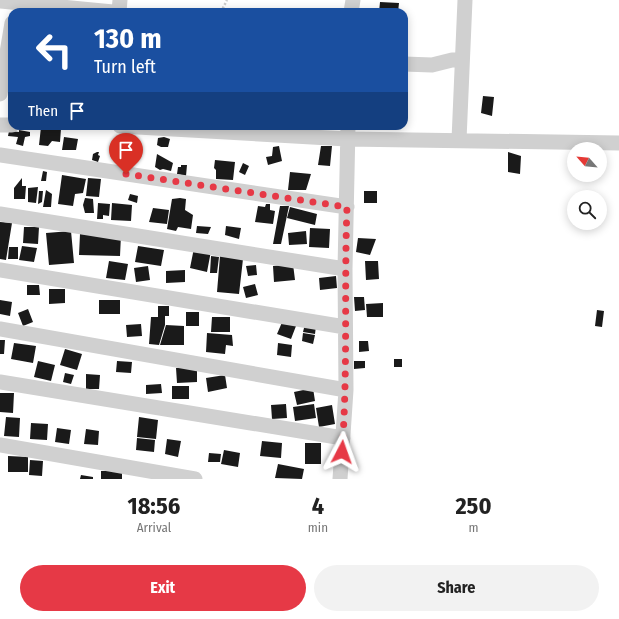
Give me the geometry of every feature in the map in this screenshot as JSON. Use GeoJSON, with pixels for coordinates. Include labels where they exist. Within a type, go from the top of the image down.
{"type":"FeatureCollection","features":[{"type":"Feature","properties":{"kind":"street"},"geometry":{"type":"LineString","coordinates":[[459,0],[465,0],[459,140]]}},
{"type":"Feature","properties":{"kind":"street"},"geometry":{"type":"LineString","coordinates":[[0,1],[15,5],[57,8]]}},
{"type":"Feature","properties":{"kind":"street"},"geometry":{"type":"LineString","coordinates":[[0,94],[8,47]]}},
{"type":"Feature","properties":{"kind":"street"},"geometry":{"type":"LineString","coordinates":[[408,64],[432,65],[452,60],[462,60]]}},
{"type":"Feature","properties":{"kind":"street"},"geometry":{"type":"LineString","coordinates":[[250,130],[348,133],[459,140],[619,143]]}},
{"type":"Feature","properties":{"kind":"street"},"geometry":{"type":"LineString","coordinates":[[340,479],[346,390],[345,269],[348,133]]}},
{"type":"Feature","properties":{"kind":"street"},"geometry":{"type":"LineString","coordinates":[[0,156],[347,207]]}},
{"type":"Feature","properties":{"kind":"street"},"geometry":{"type":"LineString","coordinates":[[0,214],[345,269]]}},
{"type":"Feature","properties":{"kind":"street"},"geometry":{"type":"LineString","coordinates":[[0,270],[345,327]]}},
{"type":"Feature","properties":{"kind":"street"},"geometry":{"type":"LineString","coordinates":[[0,329],[346,390]]}},
{"type":"Feature","properties":{"kind":"street"},"geometry":{"type":"LineString","coordinates":[[0,382],[343,438]]}},
{"type":"Feature","properties":{"kind":"street"},"geometry":{"type":"LineString","coordinates":[[0,445],[195,479]]}},
{"type":"Feature","properties":{"kind":"building"},"geometry":{"type":"Polygon","coordinates":[[[380,2],[399,3],[398,8],[379,8],[380,2]]]}},
{"type":"Feature","properties":{"kind":"building"},"geometry":{"type":"Polygon","coordinates":[[[483,96],[494,97],[492,116],[481,113],[483,96]]]}},
{"type":"Feature","properties":{"kind":"building"},"geometry":{"type":"Polygon","coordinates":[[[19,130],[30,132],[30,136],[25,137],[23,146],[16,144],[18,137],[8,136],[9,131],[19,132],[19,130]]]}},
{"type":"Feature","properties":{"kind":"building"},"geometry":{"type":"Polygon","coordinates":[[[41,130],[61,130],[60,142],[52,141],[48,146],[39,145],[41,130]]]}},
{"type":"Feature","properties":{"kind":"building"},"geometry":{"type":"Polygon","coordinates":[[[64,137],[78,139],[76,150],[62,150],[64,137]]]}},
{"type":"Feature","properties":{"kind":"building"},"geometry":{"type":"Polygon","coordinates":[[[164,137],[170,139],[168,147],[161,147],[157,145],[158,138],[164,137]]]}},
{"type":"Feature","properties":{"kind":"building"},"geometry":{"type":"Polygon","coordinates":[[[132,146],[132,158],[120,159],[120,147],[132,146]]]}},
{"type":"Feature","properties":{"kind":"building"},"geometry":{"type":"Polygon","coordinates":[[[279,146],[282,161],[268,165],[266,157],[272,156],[273,147],[279,146]]]}},
{"type":"Feature","properties":{"kind":"building"},"geometry":{"type":"Polygon","coordinates":[[[321,146],[332,146],[330,166],[318,165],[321,146]]]}},
{"type":"Feature","properties":{"kind":"building"},"geometry":{"type":"Polygon","coordinates":[[[99,152],[98,155],[100,156],[98,162],[92,160],[93,154],[99,152]]]}},
{"type":"Feature","properties":{"kind":"building"},"geometry":{"type":"Polygon","coordinates":[[[508,152],[521,156],[520,174],[508,172],[508,152]]]}},
{"type":"Feature","properties":{"kind":"building"},"geometry":{"type":"Polygon","coordinates":[[[157,154],[173,163],[171,171],[163,169],[160,170],[155,167],[157,154]]]}},
{"type":"Feature","properties":{"kind":"building"},"geometry":{"type":"Polygon","coordinates":[[[215,160],[235,162],[233,180],[216,179],[216,170],[214,168],[215,160]]]}},
{"type":"Feature","properties":{"kind":"building"},"geometry":{"type":"Polygon","coordinates":[[[243,163],[249,166],[245,175],[239,172],[243,163]]]}},
{"type":"Feature","properties":{"kind":"building"},"geometry":{"type":"Polygon","coordinates":[[[181,165],[187,165],[186,176],[177,174],[178,167],[181,167],[181,165]]]}},
{"type":"Feature","properties":{"kind":"building"},"geometry":{"type":"Polygon","coordinates":[[[43,171],[47,172],[46,181],[41,181],[43,171]]]}},
{"type":"Feature","properties":{"kind":"building"},"geometry":{"type":"Polygon","coordinates":[[[290,172],[311,174],[306,190],[288,190],[290,172]]]}},
{"type":"Feature","properties":{"kind":"building"},"geometry":{"type":"Polygon","coordinates":[[[62,175],[86,179],[83,193],[75,194],[73,206],[58,204],[62,175]]]}},
{"type":"Feature","properties":{"kind":"building"},"geometry":{"type":"Polygon","coordinates":[[[22,178],[22,186],[26,186],[25,199],[14,199],[14,188],[22,178]]]}},
{"type":"Feature","properties":{"kind":"building"},"geometry":{"type":"Polygon","coordinates":[[[88,178],[101,179],[99,197],[86,196],[88,178]]]}},
{"type":"Feature","properties":{"kind":"building"},"geometry":{"type":"Polygon","coordinates":[[[38,187],[36,203],[28,202],[28,188],[38,187]]]}},
{"type":"Feature","properties":{"kind":"building"},"geometry":{"type":"Polygon","coordinates":[[[46,190],[52,194],[51,207],[43,207],[46,190]]]}},
{"type":"Feature","properties":{"kind":"building"},"geometry":{"type":"Polygon","coordinates":[[[39,191],[43,191],[42,202],[38,204],[39,191]]]}},
{"type":"Feature","properties":{"kind":"building"},"geometry":{"type":"Polygon","coordinates":[[[364,191],[377,191],[377,203],[364,203],[364,191]]]}},
{"type":"Feature","properties":{"kind":"building"},"geometry":{"type":"Polygon","coordinates":[[[130,194],[138,196],[137,203],[128,200],[130,194]]]}},
{"type":"Feature","properties":{"kind":"building"},"geometry":{"type":"Polygon","coordinates":[[[85,198],[93,199],[94,213],[85,213],[83,205],[85,198]]]}},
{"type":"Feature","properties":{"kind":"building"},"geometry":{"type":"Polygon","coordinates":[[[172,199],[186,199],[185,210],[193,215],[191,229],[178,227],[176,231],[167,229],[172,199]]]}},
{"type":"Feature","properties":{"kind":"building"},"geometry":{"type":"Polygon","coordinates":[[[98,203],[110,204],[109,216],[103,215],[103,219],[97,219],[98,203]]]}},
{"type":"Feature","properties":{"kind":"building"},"geometry":{"type":"Polygon","coordinates":[[[112,203],[132,205],[131,221],[111,220],[112,203]]]}},
{"type":"Feature","properties":{"kind":"building"},"geometry":{"type":"Polygon","coordinates":[[[266,204],[270,204],[270,210],[275,211],[273,224],[255,222],[258,206],[265,207],[266,204]]]}},
{"type":"Feature","properties":{"kind":"building"},"geometry":{"type":"Polygon","coordinates":[[[280,206],[289,206],[281,244],[273,244],[280,206]]]}},
{"type":"Feature","properties":{"kind":"building"},"geometry":{"type":"Polygon","coordinates":[[[290,207],[317,214],[315,225],[287,218],[290,207]]]}},
{"type":"Feature","properties":{"kind":"building"},"geometry":{"type":"Polygon","coordinates":[[[153,208],[169,210],[167,224],[149,222],[153,208]]]}},
{"type":"Feature","properties":{"kind":"building"},"geometry":{"type":"Polygon","coordinates":[[[0,222],[12,223],[6,260],[0,259],[0,222]]]}},
{"type":"Feature","properties":{"kind":"building"},"geometry":{"type":"Polygon","coordinates":[[[197,226],[211,227],[208,234],[196,233],[197,226]]]}},
{"type":"Feature","properties":{"kind":"building"},"geometry":{"type":"Polygon","coordinates":[[[226,226],[241,228],[239,239],[225,235],[226,226]]]}},
{"type":"Feature","properties":{"kind":"building"},"geometry":{"type":"Polygon","coordinates":[[[24,227],[39,227],[38,244],[23,243],[24,227]]]}},
{"type":"Feature","properties":{"kind":"building"},"geometry":{"type":"Polygon","coordinates":[[[310,228],[330,229],[329,248],[309,247],[310,228]]]}},
{"type":"Feature","properties":{"kind":"building"},"geometry":{"type":"Polygon","coordinates":[[[71,231],[74,263],[49,265],[46,233],[71,231]]]}},
{"type":"Feature","properties":{"kind":"building"},"geometry":{"type":"Polygon","coordinates":[[[306,231],[307,244],[289,245],[288,233],[306,231]]]}},
{"type":"Feature","properties":{"kind":"building"},"geometry":{"type":"Polygon","coordinates":[[[80,234],[121,235],[120,256],[79,255],[80,234]]]}},
{"type":"Feature","properties":{"kind":"building"},"geometry":{"type":"Polygon","coordinates":[[[358,238],[376,239],[370,255],[356,252],[358,238]]]}},
{"type":"Feature","properties":{"kind":"building"},"geometry":{"type":"Polygon","coordinates":[[[22,246],[37,248],[34,262],[19,260],[22,246]]]}},
{"type":"Feature","properties":{"kind":"building"},"geometry":{"type":"Polygon","coordinates":[[[138,246],[164,250],[161,266],[135,262],[138,246]]]}},
{"type":"Feature","properties":{"kind":"building"},"geometry":{"type":"Polygon","coordinates":[[[9,247],[18,247],[18,259],[8,259],[9,247]]]}},
{"type":"Feature","properties":{"kind":"building"},"geometry":{"type":"Polygon","coordinates":[[[194,248],[211,251],[207,272],[190,268],[194,248]]]}},
{"type":"Feature","properties":{"kind":"building"},"geometry":{"type":"Polygon","coordinates":[[[211,256],[219,257],[217,273],[210,273],[211,256]]]}},
{"type":"Feature","properties":{"kind":"building"},"geometry":{"type":"Polygon","coordinates":[[[220,256],[243,259],[239,294],[217,292],[220,256]]]}},
{"type":"Feature","properties":{"kind":"building"},"geometry":{"type":"Polygon","coordinates":[[[109,261],[128,264],[125,280],[106,278],[109,261]]]}},
{"type":"Feature","properties":{"kind":"building"},"geometry":{"type":"Polygon","coordinates":[[[365,261],[378,261],[379,279],[366,280],[365,261]]]}},
{"type":"Feature","properties":{"kind":"building"},"geometry":{"type":"Polygon","coordinates":[[[293,264],[295,280],[274,282],[273,266],[293,264]]]}},
{"type":"Feature","properties":{"kind":"building"},"geometry":{"type":"Polygon","coordinates":[[[256,265],[257,275],[248,276],[246,266],[256,265]]]}},
{"type":"Feature","properties":{"kind":"building"},"geometry":{"type":"Polygon","coordinates":[[[148,266],[150,280],[136,282],[134,268],[148,266]]]}},
{"type":"Feature","properties":{"kind":"building"},"geometry":{"type":"Polygon","coordinates":[[[185,270],[185,282],[166,283],[166,271],[185,270]]]}},
{"type":"Feature","properties":{"kind":"building"},"geometry":{"type":"Polygon","coordinates":[[[336,276],[337,288],[320,290],[319,278],[336,276]]]}},
{"type":"Feature","properties":{"kind":"building"},"geometry":{"type":"Polygon","coordinates":[[[255,284],[258,295],[246,298],[243,287],[255,284]]]}},
{"type":"Feature","properties":{"kind":"building"},"geometry":{"type":"Polygon","coordinates":[[[27,285],[39,285],[40,295],[27,295],[27,285]]]}},
{"type":"Feature","properties":{"kind":"building"},"geometry":{"type":"Polygon","coordinates":[[[49,289],[65,289],[65,303],[49,304],[49,289]]]}},
{"type":"Feature","properties":{"kind":"building"},"geometry":{"type":"Polygon","coordinates":[[[354,297],[364,297],[365,310],[355,311],[354,297]]]}},
{"type":"Feature","properties":{"kind":"building"},"geometry":{"type":"Polygon","coordinates":[[[0,300],[12,302],[10,316],[0,314],[0,300]]]}},
{"type":"Feature","properties":{"kind":"building"},"geometry":{"type":"Polygon","coordinates":[[[99,300],[120,300],[120,314],[99,314],[99,300]]]}},
{"type":"Feature","properties":{"kind":"building"},"geometry":{"type":"Polygon","coordinates":[[[383,303],[383,317],[367,317],[366,304],[383,303]]]}},
{"type":"Feature","properties":{"kind":"building"},"geometry":{"type":"Polygon","coordinates":[[[158,306],[169,306],[169,316],[165,316],[165,325],[159,345],[149,344],[151,317],[158,317],[158,306]]]}},
{"type":"Feature","properties":{"kind":"building"},"geometry":{"type":"Polygon","coordinates":[[[28,309],[33,322],[23,326],[18,313],[28,309]]]}},
{"type":"Feature","properties":{"kind":"building"},"geometry":{"type":"Polygon","coordinates":[[[597,310],[604,311],[602,327],[595,326],[597,310]]]}},
{"type":"Feature","properties":{"kind":"building"},"geometry":{"type":"Polygon","coordinates":[[[186,312],[199,312],[199,326],[186,326],[186,312]]]}},
{"type":"Feature","properties":{"kind":"building"},"geometry":{"type":"Polygon","coordinates":[[[212,317],[230,317],[230,332],[211,332],[212,317]]]}},
{"type":"Feature","properties":{"kind":"building"},"geometry":{"type":"Polygon","coordinates":[[[283,320],[296,326],[291,339],[277,334],[283,320]]]}},
{"type":"Feature","properties":{"kind":"building"},"geometry":{"type":"Polygon","coordinates":[[[141,324],[142,336],[127,337],[126,325],[141,324]]]}},
{"type":"Feature","properties":{"kind":"building"},"geometry":{"type":"Polygon","coordinates":[[[305,324],[316,326],[315,334],[303,332],[305,324]]]}},
{"type":"Feature","properties":{"kind":"building"},"geometry":{"type":"Polygon","coordinates":[[[166,325],[184,326],[184,345],[160,345],[166,325]]]}},
{"type":"Feature","properties":{"kind":"building"},"geometry":{"type":"Polygon","coordinates":[[[207,333],[232,335],[233,346],[226,345],[225,354],[206,352],[207,333]]]}},
{"type":"Feature","properties":{"kind":"building"},"geometry":{"type":"Polygon","coordinates":[[[303,333],[315,335],[313,344],[302,341],[303,333]]]}},
{"type":"Feature","properties":{"kind":"building"},"geometry":{"type":"Polygon","coordinates":[[[0,340],[5,340],[4,354],[0,354],[0,340]]]}},
{"type":"Feature","properties":{"kind":"building"},"geometry":{"type":"Polygon","coordinates":[[[359,341],[368,341],[369,351],[359,352],[359,341]]]}},
{"type":"Feature","properties":{"kind":"building"},"geometry":{"type":"Polygon","coordinates":[[[14,343],[36,346],[33,363],[11,359],[14,343]]]}},
{"type":"Feature","properties":{"kind":"building"},"geometry":{"type":"Polygon","coordinates":[[[278,343],[292,345],[291,357],[277,355],[278,343]]]}},
{"type":"Feature","properties":{"kind":"building"},"geometry":{"type":"Polygon","coordinates":[[[65,349],[82,354],[77,370],[60,365],[65,349]]]}},
{"type":"Feature","properties":{"kind":"building"},"geometry":{"type":"Polygon","coordinates":[[[394,359],[402,359],[402,367],[394,367],[394,359]]]}},
{"type":"Feature","properties":{"kind":"building"},"geometry":{"type":"Polygon","coordinates":[[[38,361],[55,365],[51,381],[34,377],[38,361]]]}},
{"type":"Feature","properties":{"kind":"building"},"geometry":{"type":"Polygon","coordinates":[[[117,361],[132,362],[131,373],[116,372],[117,361]]]}},
{"type":"Feature","properties":{"kind":"building"},"geometry":{"type":"Polygon","coordinates":[[[354,361],[365,361],[365,368],[354,369],[354,361]]]}},
{"type":"Feature","properties":{"kind":"building"},"geometry":{"type":"Polygon","coordinates":[[[197,367],[197,382],[177,383],[176,368],[197,367]]]}},
{"type":"Feature","properties":{"kind":"building"},"geometry":{"type":"Polygon","coordinates":[[[65,373],[74,375],[71,384],[63,382],[65,373]]]}},
{"type":"Feature","properties":{"kind":"building"},"geometry":{"type":"Polygon","coordinates":[[[86,374],[100,375],[99,389],[86,389],[86,374]]]}},
{"type":"Feature","properties":{"kind":"building"},"geometry":{"type":"Polygon","coordinates":[[[225,375],[227,388],[208,392],[206,378],[225,375]]]}},
{"type":"Feature","properties":{"kind":"building"},"geometry":{"type":"Polygon","coordinates":[[[161,384],[162,393],[146,394],[146,385],[161,384]]]}},
{"type":"Feature","properties":{"kind":"building"},"geometry":{"type":"Polygon","coordinates":[[[172,386],[189,386],[189,399],[172,399],[172,386]]]}},
{"type":"Feature","properties":{"kind":"building"},"geometry":{"type":"Polygon","coordinates":[[[313,388],[315,401],[297,405],[294,392],[313,388]]]}},
{"type":"Feature","properties":{"kind":"building"},"geometry":{"type":"Polygon","coordinates":[[[0,393],[14,393],[13,413],[0,412],[0,393]]]}},
{"type":"Feature","properties":{"kind":"building"},"geometry":{"type":"Polygon","coordinates":[[[286,404],[287,418],[272,419],[271,405],[286,404]]]}},
{"type":"Feature","properties":{"kind":"building"},"geometry":{"type":"Polygon","coordinates":[[[314,404],[316,418],[295,421],[293,407],[314,404]]]}},
{"type":"Feature","properties":{"kind":"building"},"geometry":{"type":"Polygon","coordinates":[[[332,405],[335,424],[319,427],[316,408],[332,405]]]}},
{"type":"Feature","properties":{"kind":"building"},"geometry":{"type":"Polygon","coordinates":[[[6,417],[20,418],[19,437],[4,436],[6,417]]]}},
{"type":"Feature","properties":{"kind":"building"},"geometry":{"type":"Polygon","coordinates":[[[139,417],[158,420],[156,439],[137,437],[139,417]]]}},
{"type":"Feature","properties":{"kind":"building"},"geometry":{"type":"Polygon","coordinates":[[[31,423],[48,424],[47,440],[30,439],[31,423]]]}},
{"type":"Feature","properties":{"kind":"building"},"geometry":{"type":"Polygon","coordinates":[[[57,428],[71,430],[69,444],[55,442],[57,428]]]}},
{"type":"Feature","properties":{"kind":"building"},"geometry":{"type":"Polygon","coordinates":[[[86,429],[99,431],[98,445],[84,444],[86,429]]]}},
{"type":"Feature","properties":{"kind":"building"},"geometry":{"type":"Polygon","coordinates":[[[137,438],[155,440],[154,452],[136,450],[137,438]]]}},
{"type":"Feature","properties":{"kind":"building"},"geometry":{"type":"Polygon","coordinates":[[[167,439],[181,441],[178,457],[165,454],[167,439]]]}},
{"type":"Feature","properties":{"kind":"building"},"geometry":{"type":"Polygon","coordinates":[[[262,441],[282,443],[281,458],[260,456],[262,441]]]}},
{"type":"Feature","properties":{"kind":"building"},"geometry":{"type":"Polygon","coordinates":[[[305,443],[321,443],[321,464],[305,464],[305,443]]]}},
{"type":"Feature","properties":{"kind":"building"},"geometry":{"type":"Polygon","coordinates":[[[224,450],[240,453],[238,467],[221,464],[224,450]]]}},
{"type":"Feature","properties":{"kind":"building"},"geometry":{"type":"Polygon","coordinates":[[[209,453],[221,454],[220,462],[208,462],[209,453]]]}},
{"type":"Feature","properties":{"kind":"building"},"geometry":{"type":"Polygon","coordinates":[[[8,456],[28,457],[28,472],[8,472],[8,456]]]}},
{"type":"Feature","properties":{"kind":"building"},"geometry":{"type":"Polygon","coordinates":[[[30,460],[43,461],[42,476],[29,475],[30,460]]]}},
{"type":"Feature","properties":{"kind":"building"},"geometry":{"type":"Polygon","coordinates":[[[278,464],[304,469],[302,479],[275,478],[278,464]]]}},
{"type":"Feature","properties":{"kind":"building"},"geometry":{"type":"Polygon","coordinates":[[[101,471],[122,471],[122,479],[101,479],[101,471]]]}},
{"type":"Feature","properties":{"kind":"building"},"geometry":{"type":"Polygon","coordinates":[[[81,475],[93,477],[93,479],[80,479],[81,475]]]}},
{"type":"Feature","properties":{"kind":"route"},"geometry":{"type":"LineString","coordinates":[[126,174],[347,207],[345,269],[346,390],[342,452]]}}]}
